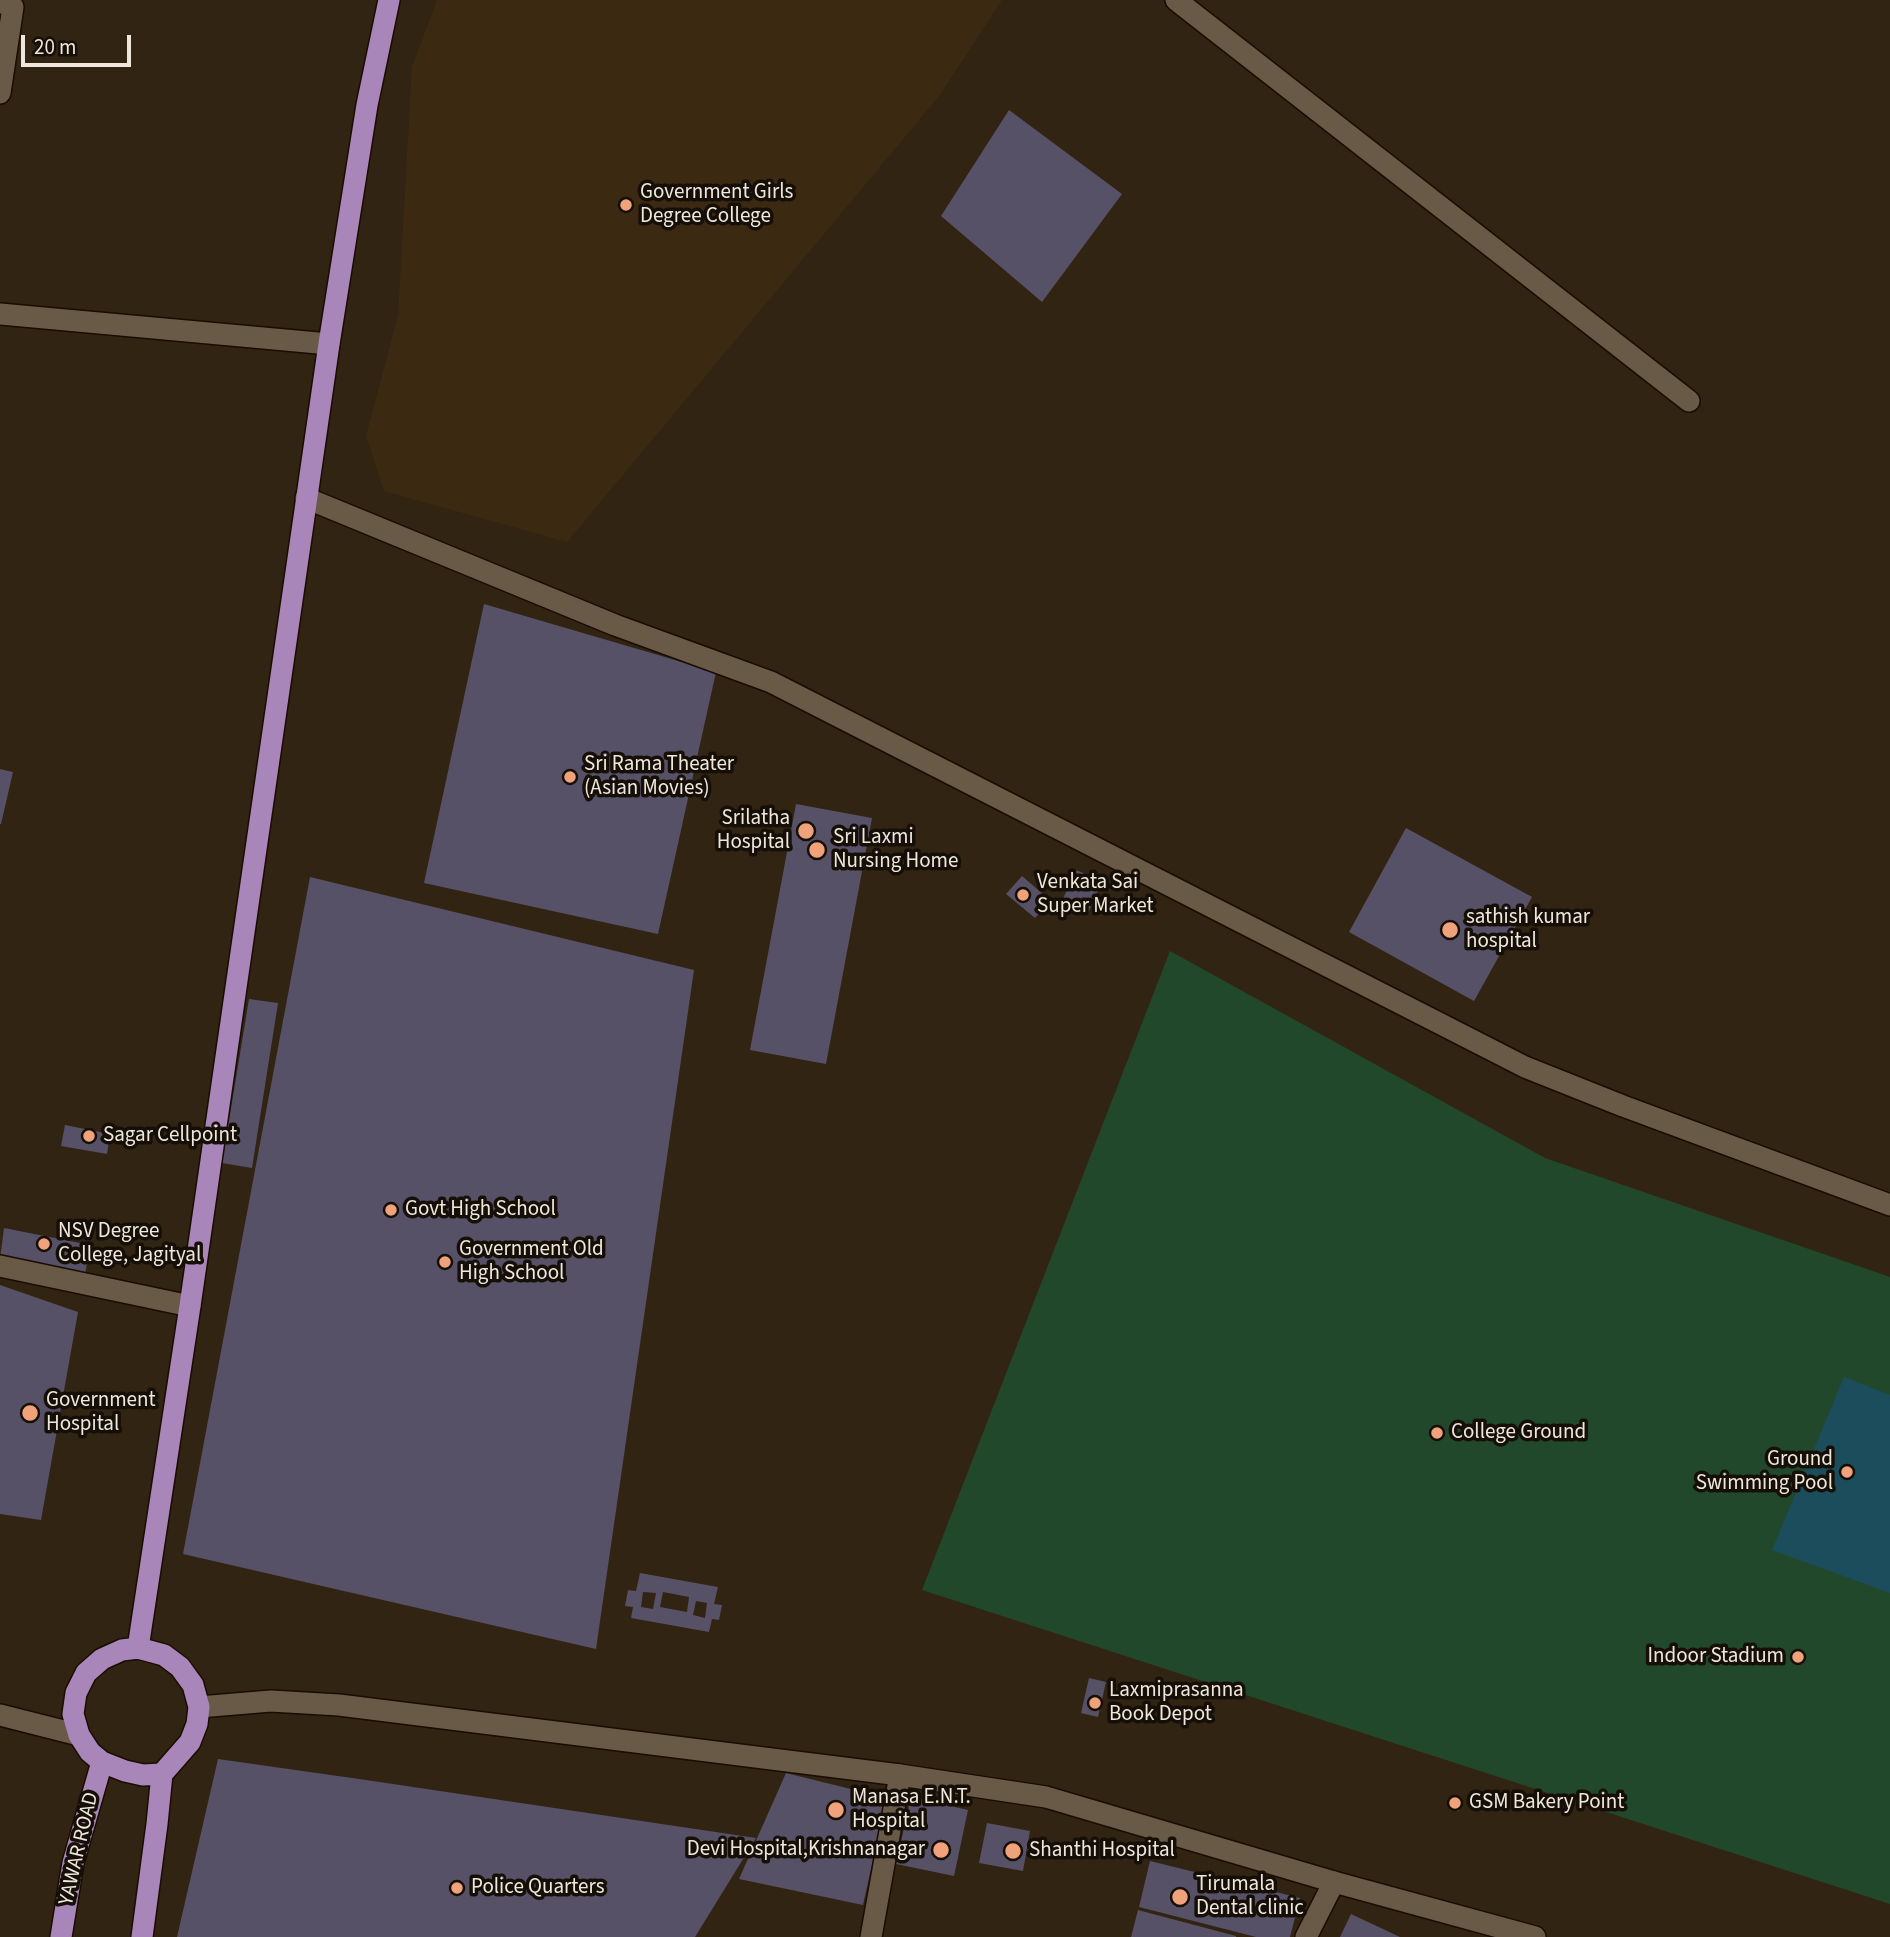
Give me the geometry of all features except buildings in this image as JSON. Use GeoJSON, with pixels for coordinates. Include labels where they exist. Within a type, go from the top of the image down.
{"type":"FeatureCollection","features":[{"type":"Feature","properties":{"kind":"highway"},"geometry":{"type":"LineString","coordinates":[[138,1648],[329,344],[367,105],[389,0]]}},
{"type":"Feature","properties":{"kind":"highway"},"geometry":{"type":"LineString","coordinates":[[142,1937],[158,1824],[162,1774],[190,1742],[197,1724],[199,1707],[193,1685],[180,1667],[164,1655],[138,1648],[122,1650],[102,1659],[86,1673],[76,1693],[74,1714],[79,1735],[90,1752],[102,1762],[143,1775],[162,1774]]}},
{"type":"Feature","properties":{"kind":"highway","name":"YAWAR ROAD"},"geometry":{"type":"LineString","coordinates":[[61,1937],[73,1863],[102,1762]]}},
{"type":"Feature","properties":{"kind":"street"},"geometry":{"type":"LineString","coordinates":[[1176,0],[1689,401]]}},
{"type":"Feature","properties":{"kind":"street"},"geometry":{"type":"LineString","coordinates":[[0,93],[14,3]]}},
{"type":"Feature","properties":{"kind":"street"},"geometry":{"type":"LineString","coordinates":[[0,314],[329,344]]}},
{"type":"Feature","properties":{"kind":"street"},"geometry":{"type":"LineString","coordinates":[[306,498],[615,625],[771,682],[1525,1068],[1890,1205]]}},
{"type":"Feature","properties":{"kind":"street"},"geometry":{"type":"LineString","coordinates":[[0,1266],[190,1306]]}},
{"type":"Feature","properties":{"kind":"street"},"geometry":{"type":"LineString","coordinates":[[199,1707],[271,1702],[339,1705],[900,1774],[1046,1797],[1334,1882],[1535,1937]]}},
{"type":"Feature","properties":{"kind":"street"},"geometry":{"type":"LineString","coordinates":[[0,1715],[79,1735]]}},
{"type":"Feature","properties":{"kind":"street"},"geometry":{"type":"LineString","coordinates":[[870,1937],[900,1774]]}},
{"type":"Feature","properties":{"kind":"street"},"geometry":{"type":"LineString","coordinates":[[1306,1937],[1334,1882]]}},
{"type":"Feature","properties":{"kind":"shaded area","name":"Government Girls Degree College"},"geometry":{"type":"Polygon","coordinates":[[[437,0],[1002,0],[940,95],[567,542],[384,491],[366,436],[398,315],[412,67],[437,0]]]}},
{"type":"Feature","properties":{"kind":"green space","name":"College Ground"},"geometry":{"type":"Polygon","coordinates":[[[1170,951],[1545,1158],[1890,1277],[1890,1904],[922,1590],[1170,951]]]}},
{"type":"Feature","properties":{"kind":"water","name":"Ground Swimming Pool"},"geometry":{"type":"Polygon","coordinates":[[[1844,1377],[1890,1395],[1890,1593],[1772,1550],[1844,1377]]]}},
{"type":"Feature","properties":{"kind":"place","name":"Government Girls Degree College"},"geometry":{"type":"Point","coordinates":[626,205]}},
{"type":"Feature","properties":{"kind":"place","name":"Sri Rama Theater (Asian Movies)"},"geometry":{"type":"Point","coordinates":[570,777]}},
{"type":"Feature","properties":{"kind":"place","name":"Srilatha Hospital"},"geometry":{"type":"Point","coordinates":[806,831]}},
{"type":"Feature","properties":{"kind":"place","name":"Sri Laxmi Nursing Home"},"geometry":{"type":"Point","coordinates":[817,850]}},
{"type":"Feature","properties":{"kind":"place","name":"Venkata Sai Super Market"},"geometry":{"type":"Point","coordinates":[1023,895]}},
{"type":"Feature","properties":{"kind":"place","name":"sathish kumar hospital"},"geometry":{"type":"Point","coordinates":[1450,930]}},
{"type":"Feature","properties":{"kind":"place","name":"Sagar Cellpoint"},"geometry":{"type":"Point","coordinates":[89,1136]}},
{"type":"Feature","properties":{"kind":"place","name":"Govt High School"},"geometry":{"type":"Point","coordinates":[391,1210]}},
{"type":"Feature","properties":{"kind":"place","name":"NSV Degree College, Jagityal"},"geometry":{"type":"Point","coordinates":[44,1244]}},
{"type":"Feature","properties":{"kind":"place","name":"Government Old High School"},"geometry":{"type":"Point","coordinates":[445,1262]}},
{"type":"Feature","properties":{"kind":"place","name":"Government Hospital"},"geometry":{"type":"Point","coordinates":[30,1413]}},
{"type":"Feature","properties":{"kind":"place","name":"College Ground"},"geometry":{"type":"Point","coordinates":[1437,1433]}},
{"type":"Feature","properties":{"kind":"place","name":"Ground Swimming Pool"},"geometry":{"type":"Point","coordinates":[1847,1472]}},
{"type":"Feature","properties":{"kind":"place","name":"Indoor Stadium"},"geometry":{"type":"Point","coordinates":[1798,1657]}},
{"type":"Feature","properties":{"kind":"place","name":"Laxmiprasanna Book Depot"},"geometry":{"type":"Point","coordinates":[1095,1703]}},
{"type":"Feature","properties":{"kind":"place","name":"GSM Bakery Point"},"geometry":{"type":"Point","coordinates":[1455,1803]}},
{"type":"Feature","properties":{"kind":"place","name":"Manasa E.N.T. Hospital"},"geometry":{"type":"Point","coordinates":[836,1810]}},
{"type":"Feature","properties":{"kind":"place","name":"Devi Hospital,Krishnanagar"},"geometry":{"type":"Point","coordinates":[941,1850]}},
{"type":"Feature","properties":{"kind":"place","name":"Shanthi Hospital"},"geometry":{"type":"Point","coordinates":[1013,1851]}},
{"type":"Feature","properties":{"kind":"place","name":"Police Quarters"},"geometry":{"type":"Point","coordinates":[457,1888]}},
{"type":"Feature","properties":{"kind":"place","name":"Tirumala Dental clinic"},"geometry":{"type":"Point","coordinates":[1180,1897]}}]}
